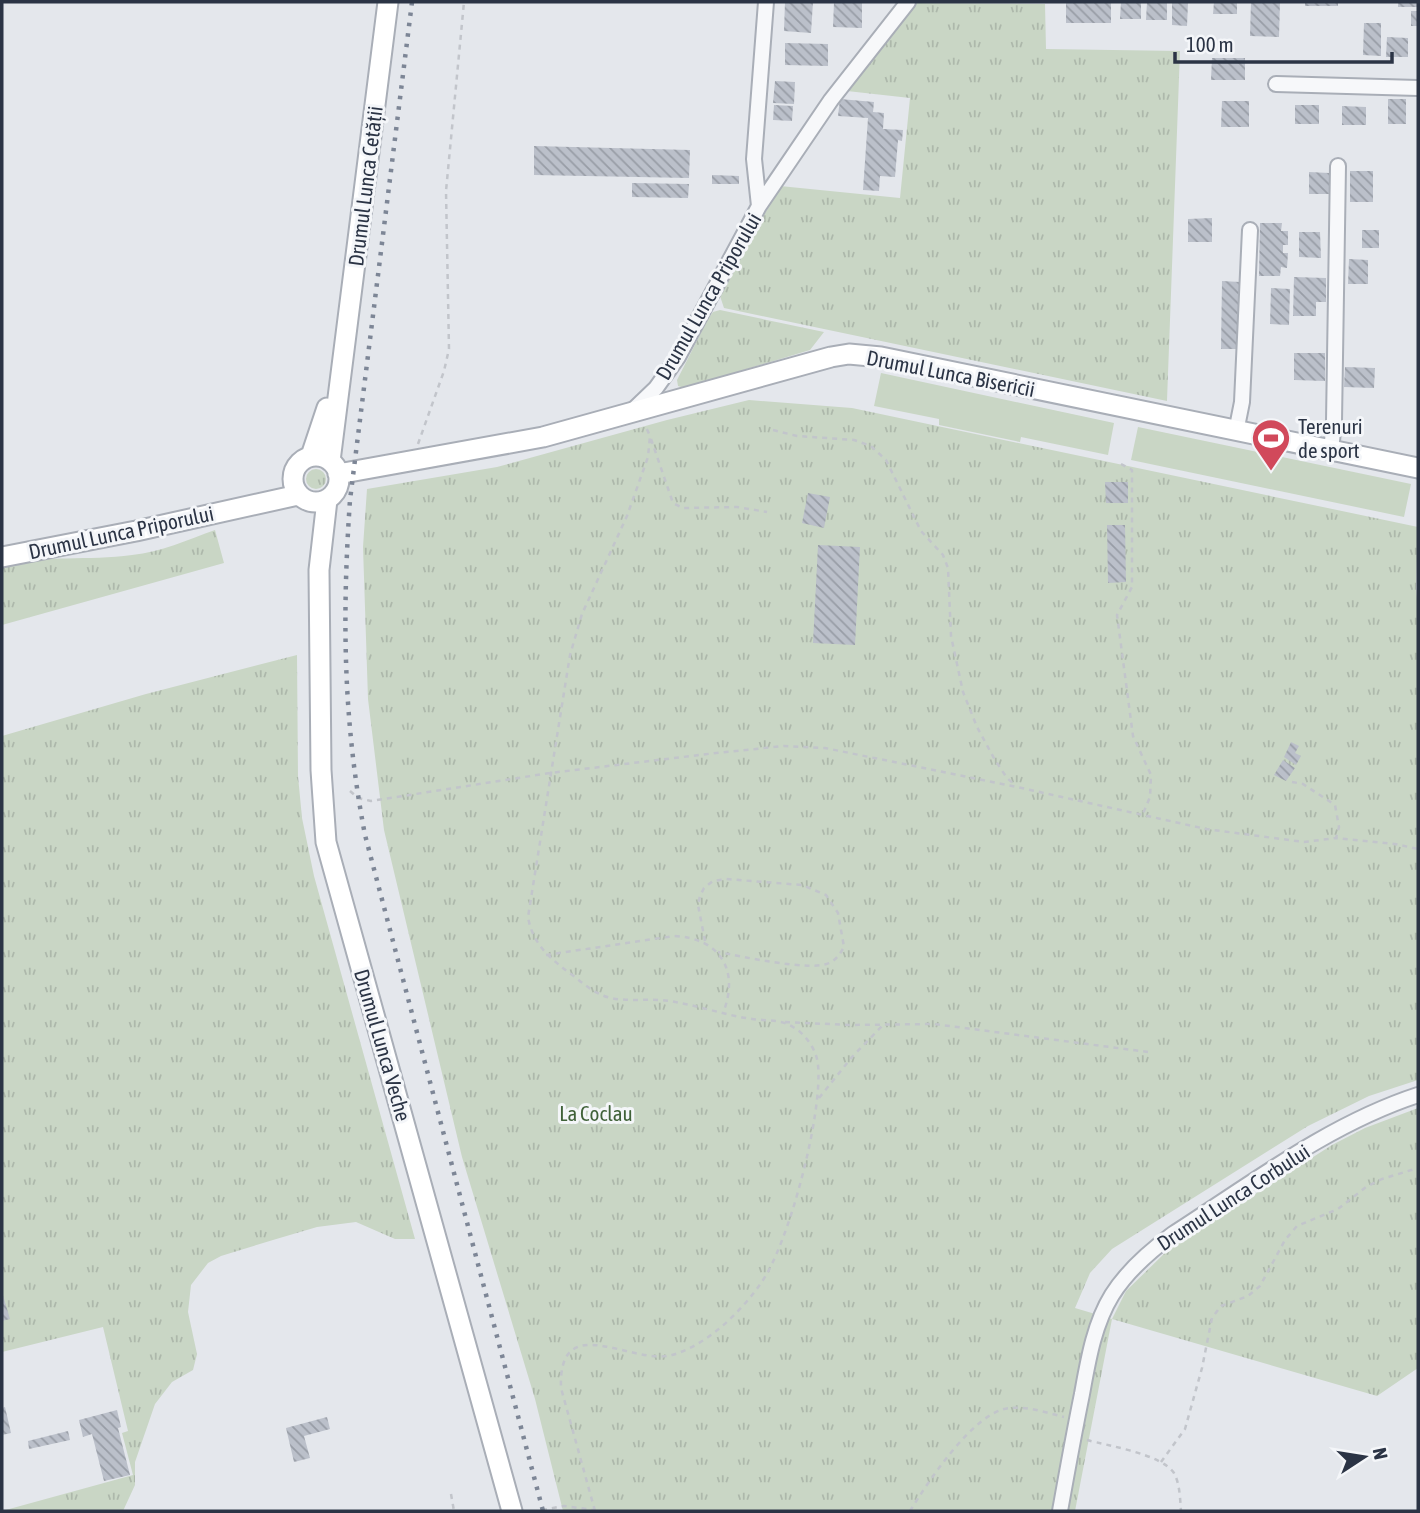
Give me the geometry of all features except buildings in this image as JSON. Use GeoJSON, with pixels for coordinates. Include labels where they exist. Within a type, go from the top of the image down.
{"type":"FeatureCollection","features":[{"type":"Feature","properties":{"kind":"street","name":"Drumul Lunca Cetății"},"geometry":{"type":"LineString","coordinates":[[306,493],[337,489],[327,464],[388,2]]}},
{"type":"Feature","properties":{"kind":"street"},"geometry":{"type":"LineString","coordinates":[[759,206],[754,159],[766,2]]}},
{"type":"Feature","properties":{"kind":"street","name":"Drumul Lunca Priporului"},"geometry":{"type":"LineString","coordinates":[[2,557],[136,531],[306,493],[298,464],[413,461],[543,437],[628,415],[656,388],[678,357],[759,206],[831,100],[908,2]]}},
{"type":"Feature","properties":{"kind":"street"},"geometry":{"type":"LineString","coordinates":[[1276,84],[1418,88]]}},
{"type":"Feature","properties":{"kind":"street"},"geometry":{"type":"LineString","coordinates":[[1331,451],[1334,421],[1338,166]]}},
{"type":"Feature","properties":{"kind":"street"},"geometry":{"type":"LineString","coordinates":[[1236,432],[1242,402],[1250,230]]}},
{"type":"Feature","properties":{"kind":"street","name":"Drumul Lunca Bisericii"},"geometry":{"type":"LineString","coordinates":[[628,415],[811,361],[860,354],[1418,468]]}},
{"type":"Feature","properties":{"kind":"street","name":"Drumul Lunca Veche"},"geometry":{"type":"LineString","coordinates":[[306,493],[319,570],[321,782],[326,842],[512,1511]]}},
{"type":"Feature","properties":{"kind":"street","name":"Drumul Lunca Corbului"},"geometry":{"type":"LineString","coordinates":[[1060,1511],[1073,1436],[1098,1328],[1112,1295],[1135,1267],[1173,1234],[1326,1136],[1364,1116],[1418,1096]]}},
{"type":"Feature","properties":{"kind":"path"},"geometry":{"type":"LineString","coordinates":[[413,461],[449,349],[446,191],[464,2]]}},
{"type":"Feature","properties":{"kind":"path"},"geometry":{"type":"LineString","coordinates":[[628,415],[642,422],[650,436],[673,503],[683,508],[737,507],[767,512]]}},
{"type":"Feature","properties":{"kind":"path"},"geometry":{"type":"LineString","coordinates":[[773,430],[797,436],[854,440],[871,446],[886,460],[921,531],[943,555],[948,568],[951,636],[963,692],[977,727],[995,760],[1017,787]]}},
{"type":"Feature","properties":{"kind":"path"},"geometry":{"type":"LineString","coordinates":[[650,436],[648,457],[627,516],[576,630],[570,655],[528,916],[530,927],[546,956],[602,995],[623,999],[672,1002],[723,1014],[779,1021],[934,1024],[1148,1052]]}},
{"type":"Feature","properties":{"kind":"path"},"geometry":{"type":"LineString","coordinates":[[1121,464],[1132,470],[1132,587],[1117,615],[1126,674],[1128,716],[1133,736],[1151,775],[1150,797],[1142,816]]}},
{"type":"Feature","properties":{"kind":"path"},"geometry":{"type":"LineString","coordinates":[[350,792],[358,798],[371,801],[550,773],[716,753],[784,746],[825,748],[1206,829],[1304,842],[1336,838],[1418,849]]}},
{"type":"Feature","properties":{"kind":"path"},"geometry":{"type":"LineString","coordinates":[[1292,782],[1303,784],[1335,805],[1339,827],[1336,838]]}},
{"type":"Feature","properties":{"kind":"path"},"geometry":{"type":"LineString","coordinates":[[705,941],[698,905],[704,888],[713,881],[726,879],[802,885],[826,895],[838,913],[844,947],[838,957],[828,964],[764,961],[718,953]]}},
{"type":"Feature","properties":{"kind":"path"},"geometry":{"type":"LineString","coordinates":[[546,956],[674,936],[705,941],[718,953],[727,973],[729,990],[723,1014]]}},
{"type":"Feature","properties":{"kind":"path"},"geometry":{"type":"LineString","coordinates":[[542,1510],[564,1506],[594,1511],[561,1388],[560,1371],[566,1357],[574,1349],[588,1344],[604,1345],[646,1356],[668,1356],[688,1349],[722,1326],[762,1283],[776,1255],[802,1172],[816,1115],[818,1062],[811,1045],[799,1030],[779,1021]]}},
{"type":"Feature","properties":{"kind":"path"},"geometry":{"type":"LineString","coordinates":[[817,1100],[852,1057],[883,1025]]}},
{"type":"Feature","properties":{"kind":"path"},"geometry":{"type":"LineString","coordinates":[[1161,1462],[1185,1429],[1202,1368],[1212,1318],[1221,1306],[1248,1296],[1260,1286],[1285,1241],[1297,1226],[1338,1209],[1366,1187],[1382,1179],[1418,1168]]}},
{"type":"Feature","properties":{"kind":"path"},"geometry":{"type":"LineString","coordinates":[[910,1511],[975,1424],[995,1411],[1010,1408],[1033,1409],[1077,1420]]}},
{"type":"Feature","properties":{"kind":"path"},"geometry":{"type":"LineString","coordinates":[[1073,1436],[1161,1462],[1172,1471],[1178,1484],[1181,1511]]}},
{"type":"Feature","properties":{"kind":"path"},"geometry":{"type":"LineString","coordinates":[[451,1494],[454,1511]]}},
{"type":"Feature","properties":{"kind":"green space"},"geometry":{"type":"Polygon","coordinates":[[[917,3],[1045,4],[1046,49],[1180,51],[1167,401],[724,308],[720,296],[780,186],[900,198],[910,98],[847,91],[917,3]]]}},
{"type":"Feature","properties":{"kind":"green space"},"geometry":{"type":"Polygon","coordinates":[[[720,310],[824,332],[810,350],[684,388],[678,386],[677,380],[708,319],[713,312],[720,310]]]}},
{"type":"Feature","properties":{"kind":"green space"},"geometry":{"type":"Polygon","coordinates":[[[881,373],[1114,423],[1108,455],[1021,437],[1020,442],[939,425],[939,419],[874,406],[881,373]]]}},
{"type":"Feature","properties":{"kind":"green space","name":"La Coclau"},"geometry":{"type":"Polygon","coordinates":[[[749,400],[852,408],[1418,527],[1418,1080],[1369,1096],[1308,1126],[1112,1249],[1090,1273],[1075,1308],[1112,1319],[1075,1511],[563,1511],[535,1399],[462,1157],[384,830],[368,699],[363,547],[367,489],[497,467],[749,400]]]}},
{"type":"Feature","properties":{"kind":"green space","name":"Terenuri de sport"},"geometry":{"type":"Polygon","coordinates":[[[1138,427],[1411,484],[1404,517],[1131,460],[1138,427]]]}},
{"type":"Feature","properties":{"kind":"green space"},"geometry":{"type":"Polygon","coordinates":[[[316,469],[323,472],[326,479],[323,486],[316,489],[309,486],[306,479],[309,472],[316,469]]]}},
{"type":"Feature","properties":{"kind":"green space"},"geometry":{"type":"Polygon","coordinates":[[[215,530],[224,563],[2,625],[2,564],[143,553],[215,530]]]}},
{"type":"Feature","properties":{"kind":"green space"},"geometry":{"type":"Polygon","coordinates":[[[297,655],[298,776],[302,818],[314,876],[415,1239],[395,1239],[356,1222],[317,1227],[221,1256],[208,1263],[191,1285],[188,1312],[197,1354],[193,1370],[172,1382],[155,1404],[135,1462],[135,1485],[123,1511],[2,1511],[133,1475],[122,1433],[128,1431],[103,1327],[2,1352],[2,736],[146,694],[297,655]]]}},
{"type":"Feature","properties":{"kind":"green space"},"geometry":{"type":"Polygon","coordinates":[[[1418,1108],[1418,1368],[1377,1396],[1112,1319],[1126,1291],[1170,1248],[1332,1145],[1365,1128],[1418,1108]]]}},
{"type":"Feature","properties":{"kind":"railway"},"geometry":{"type":"LineString","coordinates":[[412,2],[350,500],[345,627],[348,709],[365,835],[543,1511]]}},
{"type":"Feature","properties":{"kind":"place","name":"Terenuri de sport"},"geometry":{"type":"Point","coordinates":[1271,472]}}]}
